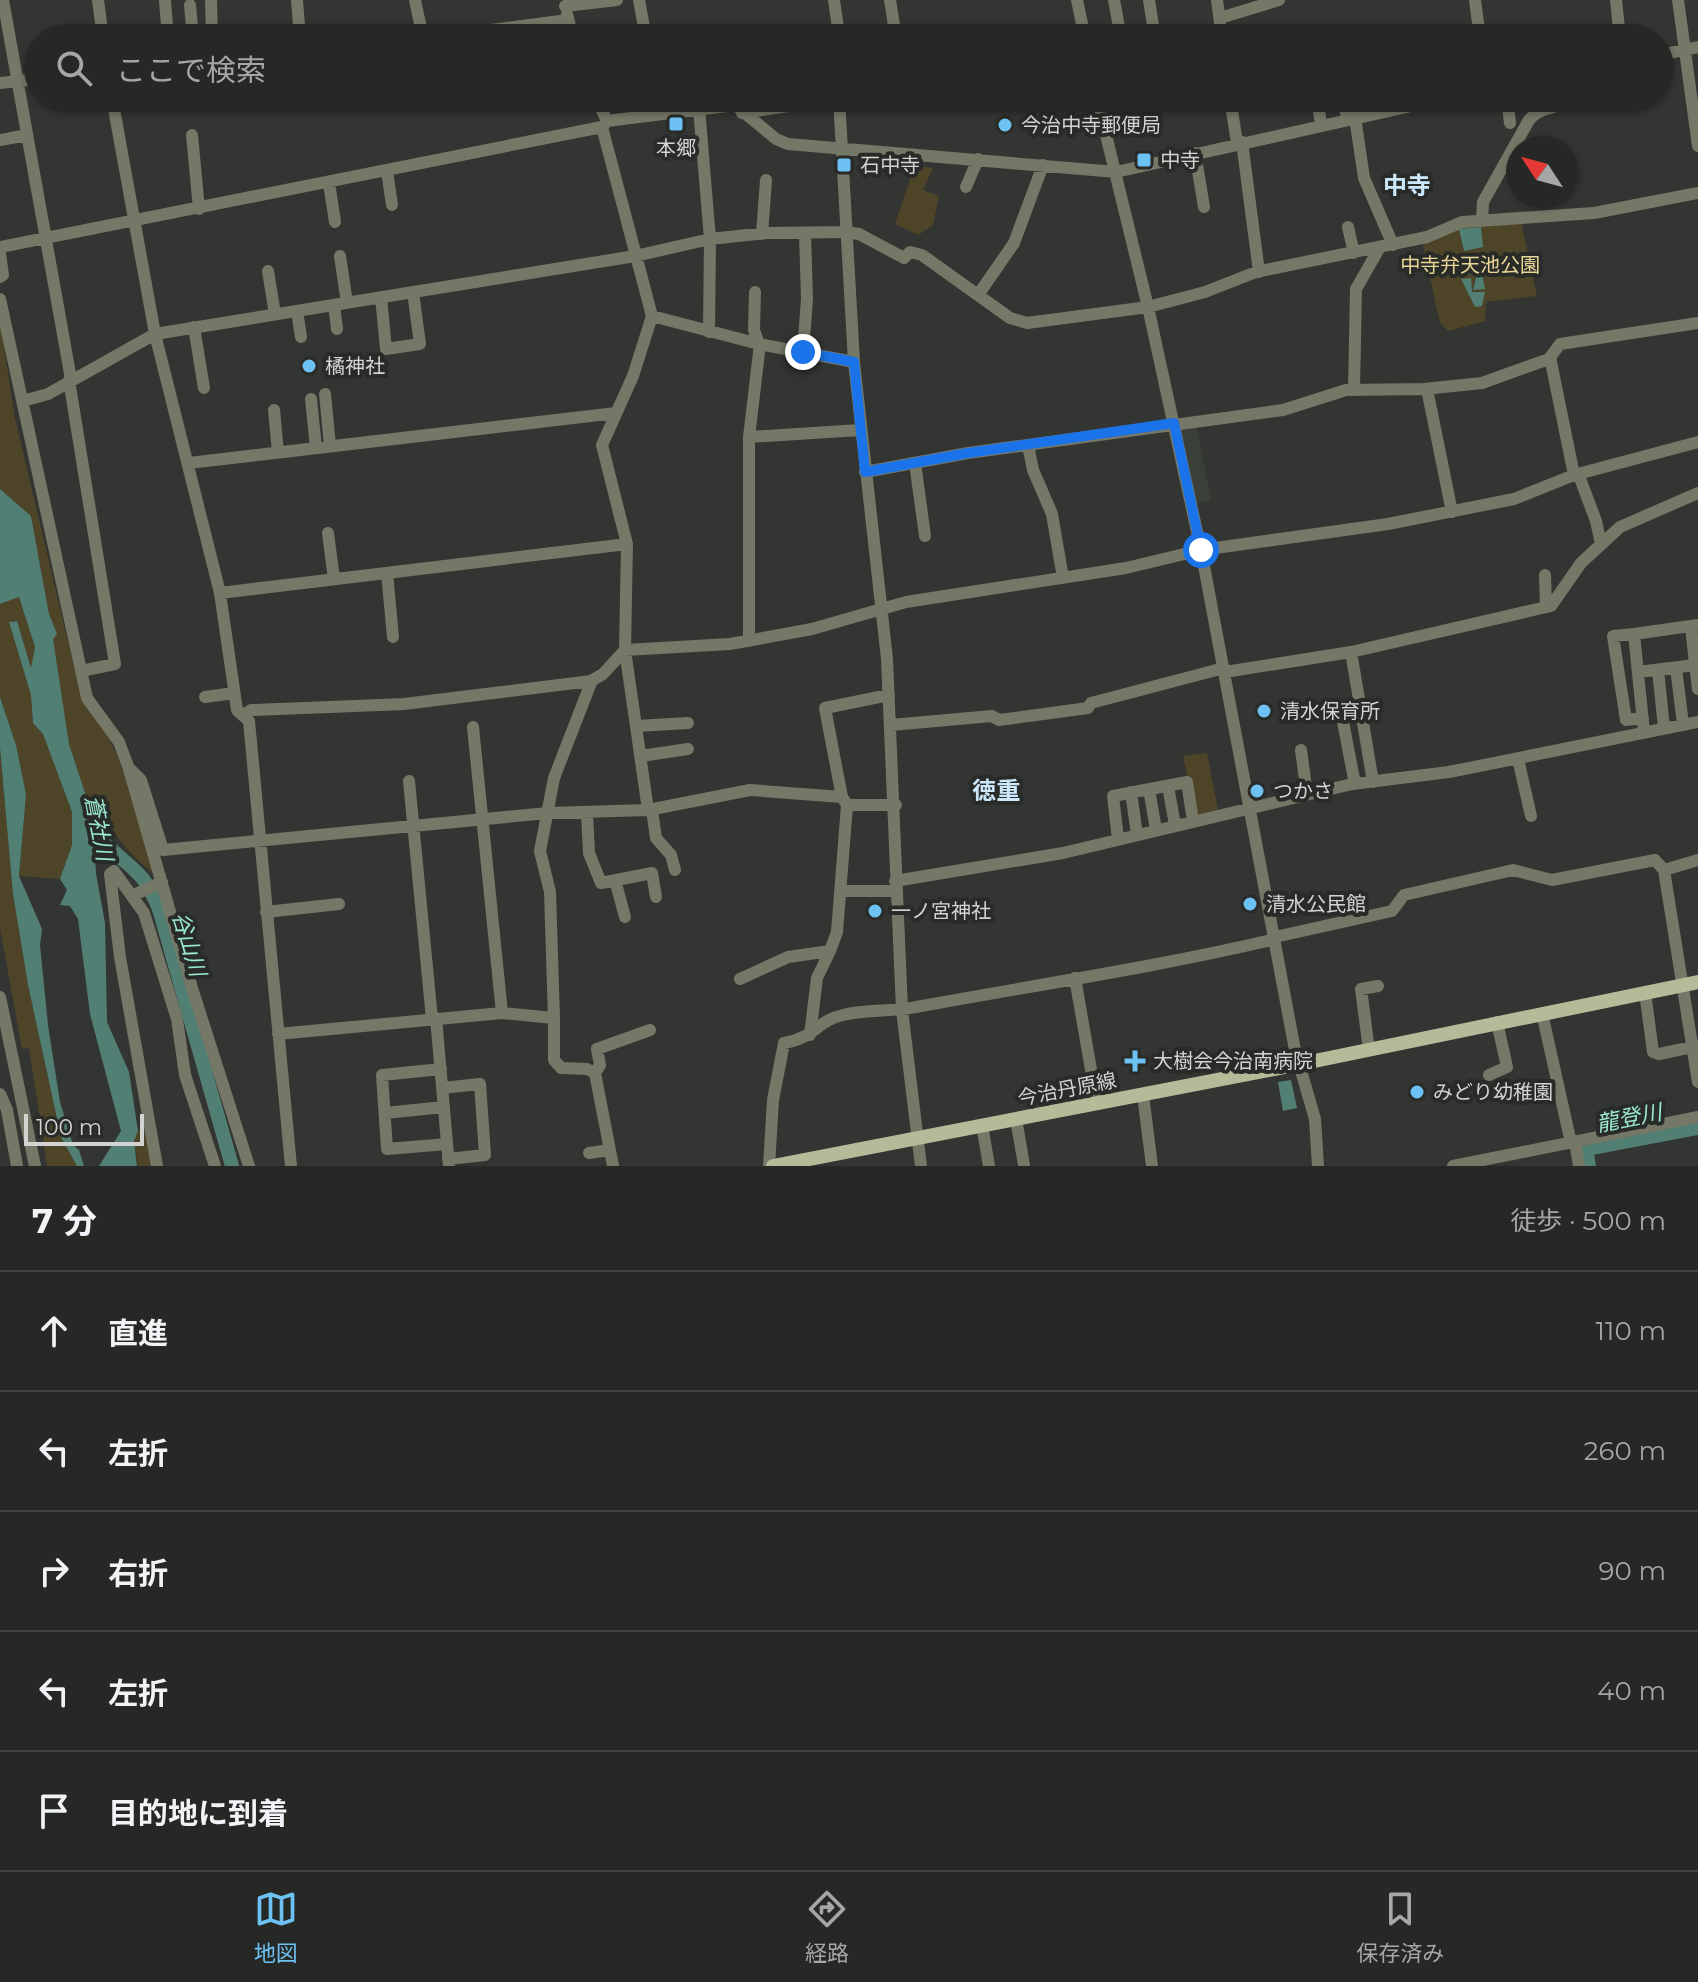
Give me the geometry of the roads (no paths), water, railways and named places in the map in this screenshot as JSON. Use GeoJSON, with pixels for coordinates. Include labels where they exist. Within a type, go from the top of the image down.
{"type":"FeatureCollection","features":[{"type":"Feature","properties":{"kind":"main road","name":"今治丹原線"},"geometry":{"type":"LineString","coordinates":[[774,1166],[1300,1064],[1691,983]]}},
{"type":"Feature","properties":{"kind":"street"},"geometry":{"type":"LineString","coordinates":[[3,0],[7,61],[17,81],[27,135],[115,664],[81,671]]}},
{"type":"Feature","properties":{"kind":"street"},"geometry":{"type":"LineString","coordinates":[[98,0],[101,24]]}},
{"type":"Feature","properties":{"kind":"street"},"geometry":{"type":"LineString","coordinates":[[211,0],[212,24]]}},
{"type":"Feature","properties":{"kind":"street"},"geometry":{"type":"LineString","coordinates":[[297,0],[299,24]]}},
{"type":"Feature","properties":{"kind":"street"},"geometry":{"type":"LineString","coordinates":[[415,0],[422,24]]}},
{"type":"Feature","properties":{"kind":"street"},"geometry":{"type":"LineString","coordinates":[[569,24],[564,3],[617,0]]}},
{"type":"Feature","properties":{"kind":"street"},"geometry":{"type":"LineString","coordinates":[[639,0],[643,24]]}},
{"type":"Feature","properties":{"kind":"street"},"geometry":{"type":"LineString","coordinates":[[834,0],[837,24]]}},
{"type":"Feature","properties":{"kind":"street"},"geometry":{"type":"LineString","coordinates":[[890,0],[894,24]]}},
{"type":"Feature","properties":{"kind":"street"},"geometry":{"type":"LineString","coordinates":[[1077,0],[1082,24]]}},
{"type":"Feature","properties":{"kind":"street"},"geometry":{"type":"LineString","coordinates":[[1114,0],[1118,24]]}},
{"type":"Feature","properties":{"kind":"street"},"geometry":{"type":"LineString","coordinates":[[1149,0],[1153,24]]}},
{"type":"Feature","properties":{"kind":"street"},"geometry":{"type":"LineString","coordinates":[[1217,0],[1219,24]]}},
{"type":"Feature","properties":{"kind":"street"},"geometry":{"type":"LineString","coordinates":[[1230,24],[1279,0]]}},
{"type":"Feature","properties":{"kind":"street"},"geometry":{"type":"LineString","coordinates":[[1475,0],[1478,24]]}},
{"type":"Feature","properties":{"kind":"street"},"geometry":{"type":"LineString","coordinates":[[1616,0],[1619,24]]}},
{"type":"Feature","properties":{"kind":"street"},"geometry":{"type":"LineString","coordinates":[[1678,0],[1691,48],[1698,146]]}},
{"type":"Feature","properties":{"kind":"street"},"geometry":{"type":"LineString","coordinates":[[165,1],[167,24]]}},
{"type":"Feature","properties":{"kind":"street"},"geometry":{"type":"LineString","coordinates":[[190,5],[192,24]]}},
{"type":"Feature","properties":{"kind":"street"},"geometry":{"type":"LineString","coordinates":[[536,24],[568,20]]}},
{"type":"Feature","properties":{"kind":"street"},"geometry":{"type":"LineString","coordinates":[[0,83],[24,80]]}},
{"type":"Feature","properties":{"kind":"street"},"geometry":{"type":"LineString","coordinates":[[114,112],[155,334],[220,593],[237,710],[245,714],[249,721],[291,1166]]}},
{"type":"Feature","properties":{"kind":"street"},"geometry":{"type":"LineString","coordinates":[[600,112],[652,316],[633,376],[602,445],[627,544],[625,650],[650,810],[656,838],[671,855],[675,870]]}},
{"type":"Feature","properties":{"kind":"street"},"geometry":{"type":"LineString","coordinates":[[0,277],[3,275],[0,250],[660,112]]}},
{"type":"Feature","properties":{"kind":"street"},"geometry":{"type":"LineString","coordinates":[[699,112],[710,239],[709,332]]}},
{"type":"Feature","properties":{"kind":"street"},"geometry":{"type":"LineString","coordinates":[[742,113],[749,112]]}},
{"type":"Feature","properties":{"kind":"street"},"geometry":{"type":"LineString","coordinates":[[841,112],[854,362],[883,609],[889,695],[896,805],[895,886],[902,1010],[921,1166]]}},
{"type":"Feature","properties":{"kind":"street"},"geometry":{"type":"LineString","coordinates":[[1101,112],[1148,307],[1201,550],[1300,1064],[1315,1119],[1318,1166]]}},
{"type":"Feature","properties":{"kind":"street"},"geometry":{"type":"LineString","coordinates":[[1233,112],[1259,272]]}},
{"type":"Feature","properties":{"kind":"street"},"geometry":{"type":"LineString","coordinates":[[1319,112],[1321,124]]}},
{"type":"Feature","properties":{"kind":"street"},"geometry":{"type":"LineString","coordinates":[[1349,112],[1364,178],[1386,246]]}},
{"type":"Feature","properties":{"kind":"street"},"geometry":{"type":"LineString","coordinates":[[742,113],[788,144],[1116,172],[1380,112]]}},
{"type":"Feature","properties":{"kind":"street"},"geometry":{"type":"LineString","coordinates":[[1509,112],[1510,123]]}},
{"type":"Feature","properties":{"kind":"street"},"geometry":{"type":"LineString","coordinates":[[1482,221],[1483,202],[1536,112]]}},
{"type":"Feature","properties":{"kind":"street"},"geometry":{"type":"LineString","coordinates":[[0,140],[27,135]]}},
{"type":"Feature","properties":{"kind":"street"},"geometry":{"type":"LineString","coordinates":[[192,135],[199,209]]}},
{"type":"Feature","properties":{"kind":"street"},"geometry":{"type":"LineString","coordinates":[[1195,153],[1204,207]]}},
{"type":"Feature","properties":{"kind":"street"},"geometry":{"type":"LineString","coordinates":[[966,187],[978,159]]}},
{"type":"Feature","properties":{"kind":"street"},"geometry":{"type":"LineString","coordinates":[[978,295],[1014,243],[1043,165]]}},
{"type":"Feature","properties":{"kind":"street"},"geometry":{"type":"LineString","coordinates":[[387,171],[392,205]]}},
{"type":"Feature","properties":{"kind":"street"},"geometry":{"type":"LineString","coordinates":[[762,234],[766,180]]}},
{"type":"Feature","properties":{"kind":"street"},"geometry":{"type":"LineString","coordinates":[[329,183],[335,222]]}},
{"type":"Feature","properties":{"kind":"street"},"geometry":{"type":"LineString","coordinates":[[23,401],[48,394],[155,334],[635,256],[710,239],[762,234],[859,234],[904,258],[910,252],[922,255],[1010,318],[1027,323],[1148,307],[1205,292],[1259,272],[1427,237],[1462,222],[1594,213],[1698,193]]}},
{"type":"Feature","properties":{"kind":"street"},"geometry":{"type":"LineString","coordinates":[[1348,227],[1354,253]]}},
{"type":"Feature","properties":{"kind":"street"},"geometry":{"type":"LineString","coordinates":[[803,352],[807,299],[805,233]]}},
{"type":"Feature","properties":{"kind":"street"},"geometry":{"type":"LineString","coordinates":[[1354,390],[1356,289],[1386,246]]}},
{"type":"Feature","properties":{"kind":"street"},"geometry":{"type":"LineString","coordinates":[[337,329],[341,304],[340,256]]}},
{"type":"Feature","properties":{"kind":"street"},"geometry":{"type":"LineString","coordinates":[[268,271],[275,314]]}},
{"type":"Feature","properties":{"kind":"street"},"geometry":{"type":"LineString","coordinates":[[381,297],[386,349],[420,344],[413,292]]}},
{"type":"Feature","properties":{"kind":"street"},"geometry":{"type":"LineString","coordinates":[[749,641],[749,437],[759,344],[754,330],[755,292]]}},
{"type":"Feature","properties":{"kind":"street"},"geometry":{"type":"LineString","coordinates":[[0,299],[87,698],[119,742],[128,766],[231,1116],[249,1166]]}},
{"type":"Feature","properties":{"kind":"street"},"geometry":{"type":"LineString","coordinates":[[297,311],[301,337]]}},
{"type":"Feature","properties":{"kind":"street"},"geometry":{"type":"LineString","coordinates":[[652,316],[759,344],[854,362]]}},
{"type":"Feature","properties":{"kind":"street"},"geometry":{"type":"LineString","coordinates":[[865,472],[1174,423],[1283,410],[1354,390],[1427,389],[1482,383],[1515,373],[1550,357],[1560,344],[1698,323]]}},
{"type":"Feature","properties":{"kind":"street"},"geometry":{"type":"LineString","coordinates":[[194,327],[204,388]]}},
{"type":"Feature","properties":{"kind":"street"},"geometry":{"type":"LineString","coordinates":[[1550,357],[1576,474],[1601,544]]}},
{"type":"Feature","properties":{"kind":"street"},"geometry":{"type":"LineString","coordinates":[[1427,389],[1452,512]]}},
{"type":"Feature","properties":{"kind":"street"},"geometry":{"type":"LineString","coordinates":[[325,394],[330,446]]}},
{"type":"Feature","properties":{"kind":"street"},"geometry":{"type":"LineString","coordinates":[[311,399],[316,448]]}},
{"type":"Feature","properties":{"kind":"street"},"geometry":{"type":"LineString","coordinates":[[274,410],[278,452]]}},
{"type":"Feature","properties":{"kind":"street"},"geometry":{"type":"LineString","coordinates":[[189,463],[616,413]]}},
{"type":"Feature","properties":{"kind":"street"},"geometry":{"type":"LineString","coordinates":[[749,437],[860,430]]}},
{"type":"Feature","properties":{"kind":"street"},"geometry":{"type":"LineString","coordinates":[[595,1073],[587,1069],[561,1068],[554,1060],[550,892],[540,851],[554,778],[592,680],[625,650],[749,641],[812,629],[906,602],[1063,578],[1201,550],[1452,512],[1514,499],[1576,474],[1698,442]]}},
{"type":"Feature","properties":{"kind":"street"},"geometry":{"type":"LineString","coordinates":[[1028,445],[1033,470],[1052,514],[1063,578]]}},
{"type":"Feature","properties":{"kind":"street"},"geometry":{"type":"LineString","coordinates":[[915,463],[925,536]]}},
{"type":"Feature","properties":{"kind":"street"},"geometry":{"type":"LineString","coordinates":[[891,725],[992,716],[999,720],[1088,708],[1091,703],[1224,670],[1351,652],[1546,607],[1560,596],[1581,563],[1620,527],[1698,493]]}},
{"type":"Feature","properties":{"kind":"street"},"geometry":{"type":"LineString","coordinates":[[328,533],[334,579]]}},
{"type":"Feature","properties":{"kind":"street"},"geometry":{"type":"LineString","coordinates":[[220,593],[627,544]]}},
{"type":"Feature","properties":{"kind":"street"},"geometry":{"type":"LineString","coordinates":[[387,573],[393,637]]}},
{"type":"Feature","properties":{"kind":"street"},"geometry":{"type":"LineString","coordinates":[[1545,575],[1546,607]]}},
{"type":"Feature","properties":{"kind":"street"},"geometry":{"type":"LineString","coordinates":[[1643,718],[1626,720],[1613,636],[1695,626],[1698,689]]}},
{"type":"Feature","properties":{"kind":"street"},"geometry":{"type":"LineString","coordinates":[[1634,634],[1644,732]]}},
{"type":"Feature","properties":{"kind":"street"},"geometry":{"type":"LineString","coordinates":[[1351,652],[1373,782]]}},
{"type":"Feature","properties":{"kind":"street"},"geometry":{"type":"LineString","coordinates":[[1638,672],[1695,665]]}},
{"type":"Feature","properties":{"kind":"street"},"geometry":{"type":"LineString","coordinates":[[841,891],[895,886],[1063,853],[1355,784],[1518,759],[1664,728],[1694,725],[1676,668]]}},
{"type":"Feature","properties":{"kind":"street"},"geometry":{"type":"LineString","coordinates":[[1658,670],[1664,728]]}},
{"type":"Feature","properties":{"kind":"street"},"geometry":{"type":"LineString","coordinates":[[245,714],[251,710],[404,704],[592,680]]}},
{"type":"Feature","properties":{"kind":"street"},"geometry":{"type":"LineString","coordinates":[[1622,695],[1640,692]]}},
{"type":"Feature","properties":{"kind":"street"},"geometry":{"type":"LineString","coordinates":[[205,697],[234,693]]}},
{"type":"Feature","properties":{"kind":"street"},"geometry":{"type":"LineString","coordinates":[[810,1035],[817,978],[837,932],[841,891],[845,801],[825,708],[889,695]]}},
{"type":"Feature","properties":{"kind":"street"},"geometry":{"type":"LineString","coordinates":[[1343,722],[1355,784]]}},
{"type":"Feature","properties":{"kind":"street"},"geometry":{"type":"LineString","coordinates":[[636,726],[688,723]]}},
{"type":"Feature","properties":{"kind":"street"},"geometry":{"type":"LineString","coordinates":[[473,727],[502,1013]]}},
{"type":"Feature","properties":{"kind":"street"},"geometry":{"type":"LineString","coordinates":[[641,756],[688,749]]}},
{"type":"Feature","properties":{"kind":"street"},"geometry":{"type":"LineString","coordinates":[[1301,750],[1307,794]]}},
{"type":"Feature","properties":{"kind":"street"},"geometry":{"type":"LineString","coordinates":[[1518,759],[1531,816]]}},
{"type":"Feature","properties":{"kind":"street"},"geometry":{"type":"LineString","coordinates":[[128,766],[141,780],[163,850],[481,818],[650,810],[750,790],[896,805]]}},
{"type":"Feature","properties":{"kind":"street"},"geometry":{"type":"LineString","coordinates":[[409,781],[449,1162],[485,1155],[480,1084],[442,1088]]}},
{"type":"Feature","properties":{"kind":"street"},"geometry":{"type":"LineString","coordinates":[[1118,839],[1113,796],[1187,782],[1193,821]]}},
{"type":"Feature","properties":{"kind":"street"},"geometry":{"type":"LineString","coordinates":[[1168,786],[1175,825]]}},
{"type":"Feature","properties":{"kind":"street"},"geometry":{"type":"LineString","coordinates":[[1149,789],[1156,830]]}},
{"type":"Feature","properties":{"kind":"street"},"geometry":{"type":"LineString","coordinates":[[1131,792],[1137,835]]}},
{"type":"Feature","properties":{"kind":"street"},"geometry":{"type":"LineString","coordinates":[[587,812],[593,869],[601,883],[652,873],[656,897]]}},
{"type":"Feature","properties":{"kind":"street"},"geometry":{"type":"LineString","coordinates":[[774,1166],[773,1100],[784,1043],[801,1041],[827,1021],[841,1015],[902,1010],[1198,957],[1392,911],[1404,895],[1513,870],[1542,880],[1655,860],[1664,870],[1691,983],[1698,1082]]}},
{"type":"Feature","properties":{"kind":"street"},"geometry":{"type":"LineString","coordinates":[[1664,870],[1698,860]]}},
{"type":"Feature","properties":{"kind":"street"},"geometry":{"type":"LineString","coordinates":[[157,1166],[120,957],[110,874],[114,871],[144,913],[177,1019],[180,1059],[215,1166]]}},
{"type":"Feature","properties":{"kind":"street"},"geometry":{"type":"LineString","coordinates":[[615,880],[625,917]]}},
{"type":"Feature","properties":{"kind":"street"},"geometry":{"type":"LineString","coordinates":[[134,895],[161,882]]}},
{"type":"Feature","properties":{"kind":"street"},"geometry":{"type":"LineString","coordinates":[[266,912],[339,904]]}},
{"type":"Feature","properties":{"kind":"street"},"geometry":{"type":"LineString","coordinates":[[740,979],[788,957],[830,951]]}},
{"type":"Feature","properties":{"kind":"street"},"geometry":{"type":"LineString","coordinates":[[1075,978],[1097,1104]]}},
{"type":"Feature","properties":{"kind":"street"},"geometry":{"type":"LineString","coordinates":[[1369,1050],[1361,989],[1378,986]]}},
{"type":"Feature","properties":{"kind":"street"},"geometry":{"type":"LineString","coordinates":[[1645,992],[1653,1052],[1659,1054],[1696,1046]]}},
{"type":"Feature","properties":{"kind":"street"},"geometry":{"type":"LineString","coordinates":[[0,997],[35,1166]]}},
{"type":"Feature","properties":{"kind":"street"},"geometry":{"type":"LineString","coordinates":[[278,1034],[502,1013],[554,1018]]}},
{"type":"Feature","properties":{"kind":"street"},"geometry":{"type":"LineString","coordinates":[[1542,1013],[1579,1166]]}},
{"type":"Feature","properties":{"kind":"street"},"geometry":{"type":"LineString","coordinates":[[1489,1075],[1507,1067],[1497,1022]]}},
{"type":"Feature","properties":{"kind":"street"},"geometry":{"type":"LineString","coordinates":[[613,1166],[595,1073],[600,1065],[597,1049],[650,1030]]}},
{"type":"Feature","properties":{"kind":"street"},"geometry":{"type":"LineString","coordinates":[[441,1069],[382,1075],[385,1113],[389,1150],[447,1144]]}},
{"type":"Feature","properties":{"kind":"street"},"geometry":{"type":"LineString","coordinates":[[0,1094],[7,1110],[17,1166]]}},
{"type":"Feature","properties":{"kind":"street"},"geometry":{"type":"LineString","coordinates":[[1143,1095],[1152,1166]]}},
{"type":"Feature","properties":{"kind":"street"},"geometry":{"type":"LineString","coordinates":[[385,1113],[444,1107]]}},
{"type":"Feature","properties":{"kind":"street"},"geometry":{"type":"LineString","coordinates":[[1453,1166],[1698,1117]]}},
{"type":"Feature","properties":{"kind":"street"},"geometry":{"type":"LineString","coordinates":[[1016,1119],[1024,1165]]}},
{"type":"Feature","properties":{"kind":"street"},"geometry":{"type":"LineString","coordinates":[[982,1125],[989,1166]]}},
{"type":"Feature","properties":{"kind":"street"},"geometry":{"type":"LineString","coordinates":[[589,1153],[610,1150]]}},
{"type":"Feature","properties":{"kind":"waterway","name":"谷山川"},"geometry":{"type":"LineString","coordinates":[[84,813],[107,845],[134,869],[154,897],[232,1166]]}},
{"type":"Feature","properties":{"kind":"waterway","name":"龍登川"},"geometry":{"type":"LineString","coordinates":[[1589,1166],[1586,1149],[1698,1128]]}},
{"type":"Feature","properties":{"kind":"place","name":"本郷"},"geometry":{"type":"Point","coordinates":[676,124]}},
{"type":"Feature","properties":{"kind":"place","name":"今治中寺郵便局"},"geometry":{"type":"Point","coordinates":[1005,125]}},
{"type":"Feature","properties":{"kind":"place","name":"中寺"},"geometry":{"type":"Point","coordinates":[1144,160]}},
{"type":"Feature","properties":{"kind":"place","name":"石中寺"},"geometry":{"type":"Point","coordinates":[844,165]}},
{"type":"Feature","properties":{"kind":"place","name":"橘神社"},"geometry":{"type":"Point","coordinates":[309,366]}},
{"type":"Feature","properties":{"kind":"place","name":"清水保育所"},"geometry":{"type":"Point","coordinates":[1264,711]}},
{"type":"Feature","properties":{"kind":"place","name":"つかさ"},"geometry":{"type":"Point","coordinates":[1257,791]}},
{"type":"Feature","properties":{"kind":"place","name":"清水公民館"},"geometry":{"type":"Point","coordinates":[1250,904]}},
{"type":"Feature","properties":{"kind":"place","name":"一ノ宮神社"},"geometry":{"type":"Point","coordinates":[875,911]}},
{"type":"Feature","properties":{"kind":"place","name":"大樹会今治南病院"},"geometry":{"type":"Point","coordinates":[1135,1061]}},
{"type":"Feature","properties":{"kind":"place","name":"みどり幼稚園"},"geometry":{"type":"Point","coordinates":[1417,1092]}},
{"type":"Feature","properties":{"kind":"district","name":"中寺"},"geometry":{"type":"Point","coordinates":[1407,185]}},
{"type":"Feature","properties":{"kind":"district","name":"徳重"},"geometry":{"type":"Point","coordinates":[996,790]}},
{"type":"Feature","properties":{"kind":"park label","name":"中寺弁天池公園"},"geometry":{"type":"Point","coordinates":[1470,265]}},
{"type":"Feature","properties":{"kind":"water label","name":"蒼社川"},"geometry":{"type":"Point","coordinates":[99,828]}}]}
